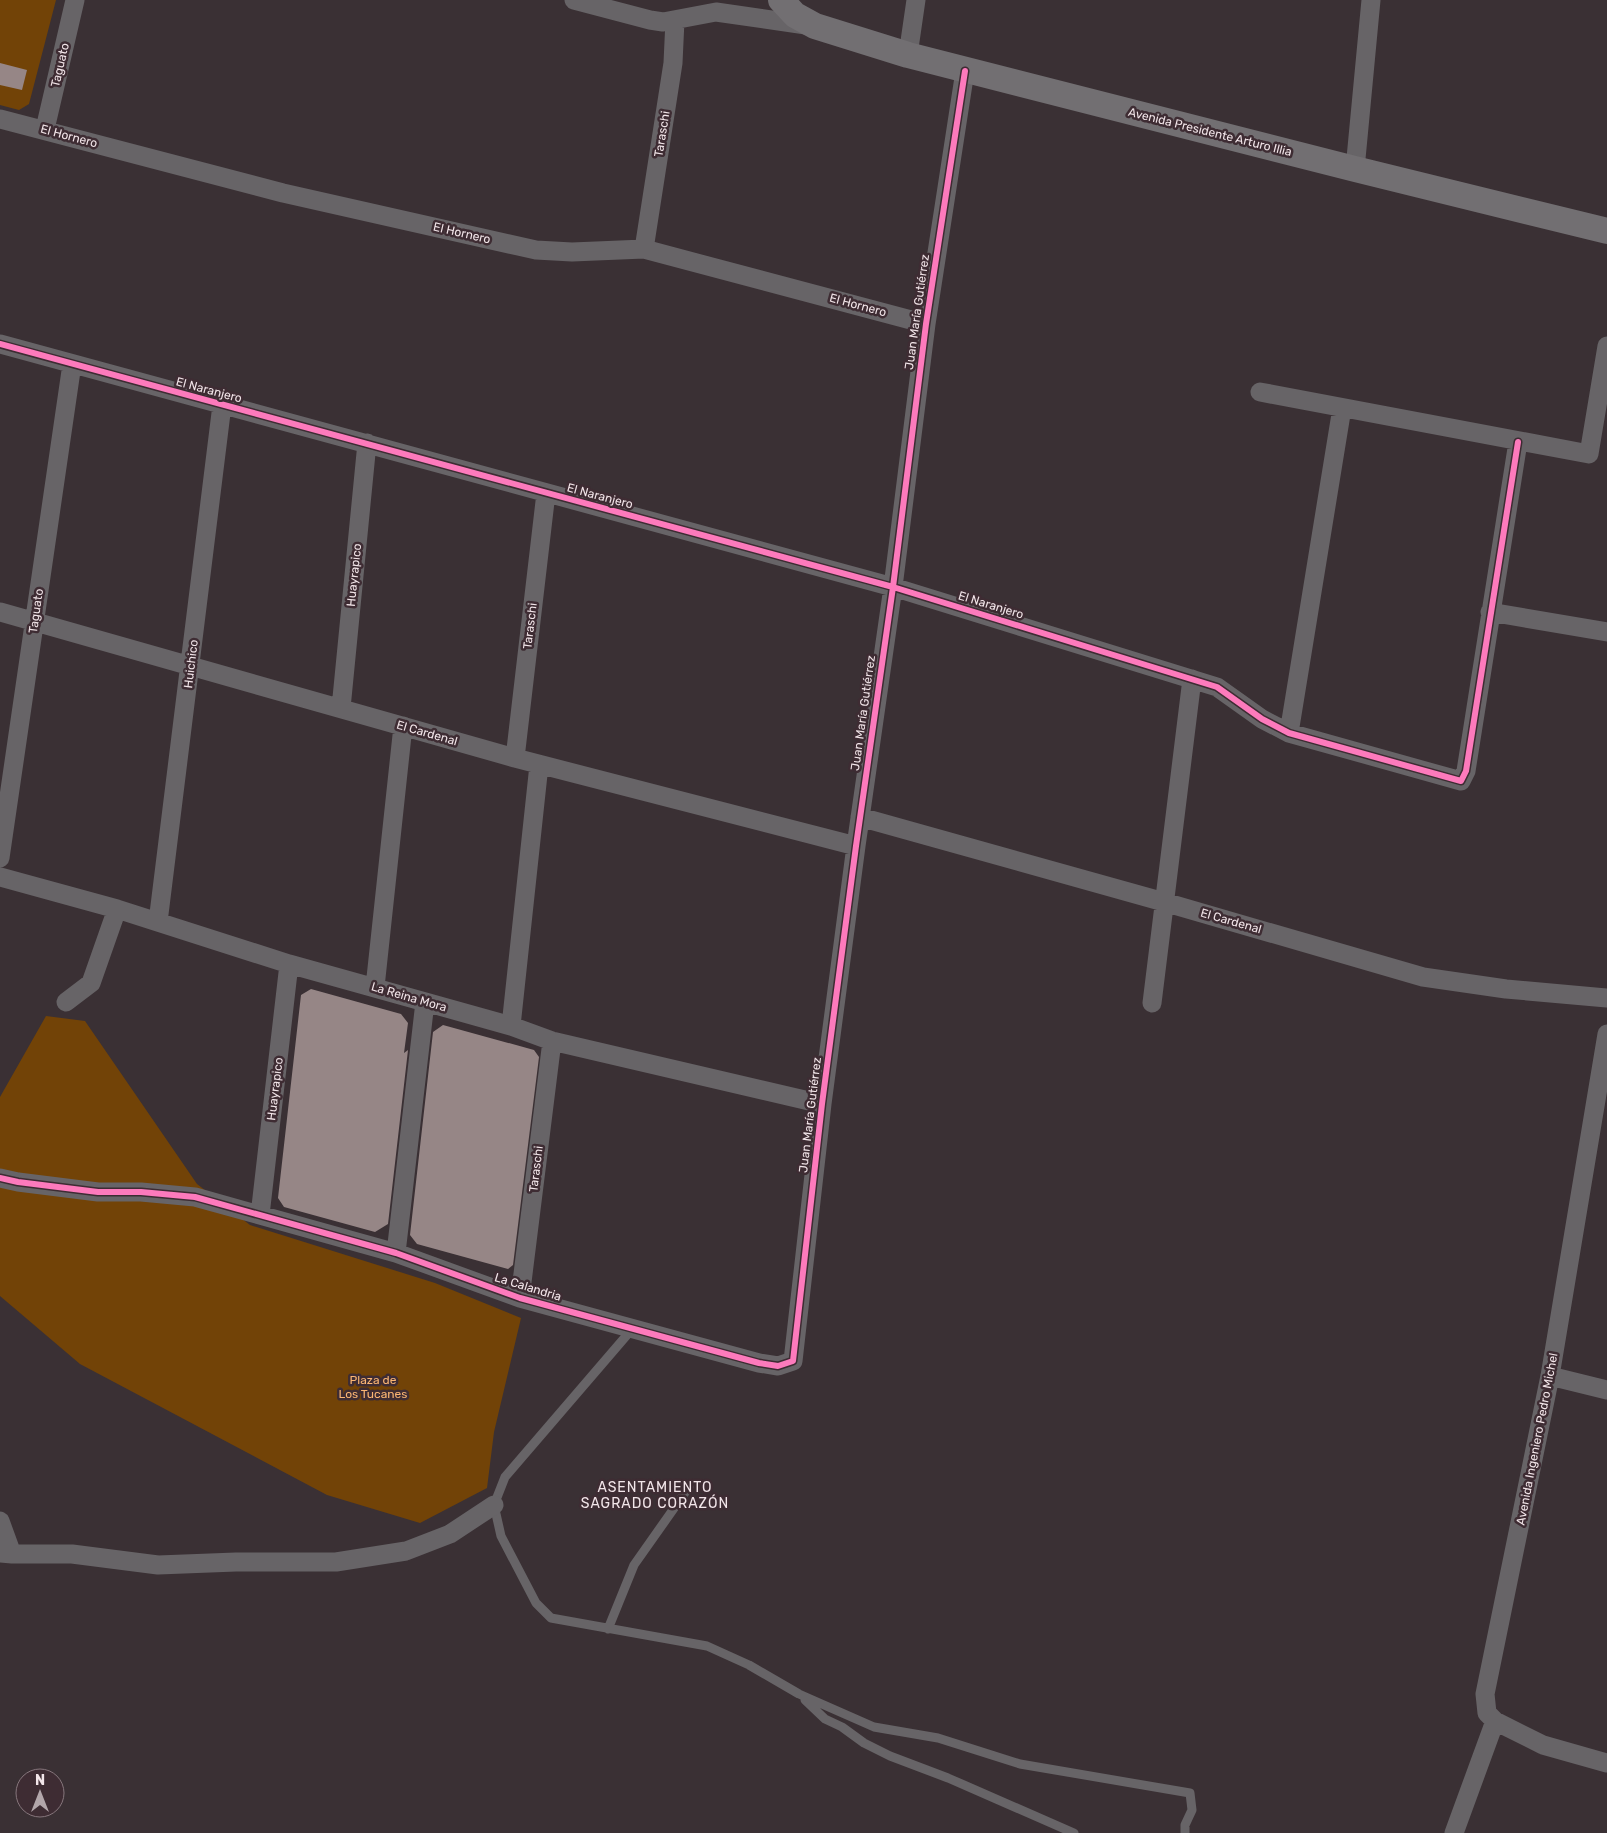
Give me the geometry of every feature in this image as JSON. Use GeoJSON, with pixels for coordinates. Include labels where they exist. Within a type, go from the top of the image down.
{"type":"FeatureCollection","features":[{"type":"Feature","properties":{"kind":"street","name":"Taguato"},"geometry":{"type":"LineString","coordinates":[[45,129],[75,0]]}},
{"type":"Feature","properties":{"kind":"street"},"geometry":{"type":"LineString","coordinates":[[574,0],[663,22],[716,12],[814,26]]}},
{"type":"Feature","properties":{"kind":"street","name":"Avenida Presidente Arturo Illia"},"geometry":{"type":"LineString","coordinates":[[782,0],[795,15],[814,26],[965,71],[1607,231]]}},
{"type":"Feature","properties":{"kind":"street"},"geometry":{"type":"LineString","coordinates":[[908,55],[916,0]]}},
{"type":"Feature","properties":{"kind":"street"},"geometry":{"type":"LineString","coordinates":[[1355,169],[1372,0]]}},
{"type":"Feature","properties":{"kind":"street","name":"Taraschi"},"geometry":{"type":"LineString","coordinates":[[644,249],[673,63],[675,20]]}},
{"type":"Feature","properties":{"kind":"street","name":"Juan María Gutiérrez"},"geometry":{"type":"LineString","coordinates":[[793,1361],[822,1104],[856,846],[893,587],[926,324],[965,71]]}},
{"type":"Feature","properties":{"kind":"street","name":"El Hornero"},"geometry":{"type":"LineString","coordinates":[[0,119],[45,129],[283,193],[536,250],[572,252],[644,249],[926,324]]}},
{"type":"Feature","properties":{"kind":"street","name":"El Naranjero"},"geometry":{"type":"LineString","coordinates":[[0,344],[893,587],[1217,687],[1262,719],[1289,733],[1461,781],[1466,771],[1490,612]]}},
{"type":"Feature","properties":{"kind":"street"},"geometry":{"type":"LineString","coordinates":[[1260,392],[1589,454],[1607,346]]}},
{"type":"Feature","properties":{"kind":"street","name":"Taguato"},"geometry":{"type":"LineString","coordinates":[[0,858],[72,364]]}},
{"type":"Feature","properties":{"kind":"street","name":"Huichico"},"geometry":{"type":"LineString","coordinates":[[158,922],[222,405]]}},
{"type":"Feature","properties":{"kind":"street"},"geometry":{"type":"LineString","coordinates":[[1289,733],[1342,408]]}},
{"type":"Feature","properties":{"kind":"street"},"geometry":{"type":"LineString","coordinates":[[1518,442],[1490,612],[1607,632]]}},
{"type":"Feature","properties":{"kind":"street","name":"Huayrapico"},"geometry":{"type":"LineString","coordinates":[[341,708],[367,443]]}},
{"type":"Feature","properties":{"kind":"street","name":"Taraschi"},"geometry":{"type":"LineString","coordinates":[[515,758],[546,493]]}},
{"type":"Feature","properties":{"kind":"street","name":"El Cardenal"},"geometry":{"type":"LineString","coordinates":[[0,612],[539,765],[856,846]]}},
{"type":"Feature","properties":{"kind":"street"},"geometry":{"type":"LineString","coordinates":[[1152,1003],[1192,679]]}},
{"type":"Feature","properties":{"kind":"street"},"geometry":{"type":"LineString","coordinates":[[375,987],[403,726]]}},
{"type":"Feature","properties":{"kind":"street"},"geometry":{"type":"LineString","coordinates":[[512,1026],[539,765]]}},
{"type":"Feature","properties":{"kind":"street","name":"El Cardenal"},"geometry":{"type":"LineString","coordinates":[[860,817],[1423,977],[1506,989],[1607,998]]}},
{"type":"Feature","properties":{"kind":"street","name":"La Reina Mora"},"geometry":{"type":"LineString","coordinates":[[0,877],[117,908],[290,964],[512,1026],[552,1041],[822,1104]]}},
{"type":"Feature","properties":{"kind":"street"},"geometry":{"type":"LineString","coordinates":[[66,1002],[91,983],[117,908]]}},
{"type":"Feature","properties":{"kind":"street","name":"Huayrapico"},"geometry":{"type":"LineString","coordinates":[[260,1215],[290,964]]}},
{"type":"Feature","properties":{"kind":"street"},"geometry":{"type":"LineString","coordinates":[[396,1253],[426,1002]]}},
{"type":"Feature","properties":{"kind":"street","name":"Avenida Ingeniero Pedro Michel"},"geometry":{"type":"LineString","coordinates":[[1495,1721],[1487,1713],[1485,1694],[1550,1376],[1607,1034]]}},
{"type":"Feature","properties":{"kind":"street","name":"Taraschi"},"geometry":{"type":"LineString","coordinates":[[520,1298],[552,1041]]}},
{"type":"Feature","properties":{"kind":"street","name":"La Calandria"},"geometry":{"type":"LineString","coordinates":[[0,1178],[98,1192],[141,1192],[194,1197],[396,1253],[520,1298],[760,1363],[778,1366],[793,1361]]}},
{"type":"Feature","properties":{"kind":"street"},"geometry":{"type":"LineString","coordinates":[[1550,1376],[1607,1390]]}},
{"type":"Feature","properties":{"kind":"street"},"geometry":{"type":"LineString","coordinates":[[0,1521],[6,1554],[72,1554],[158,1566],[236,1562],[336,1562],[406,1551],[450,1534],[494,1506]]}},
{"type":"Feature","properties":{"kind":"street"},"geometry":{"type":"LineString","coordinates":[[1454,1833],[1495,1721],[1543,1745],[1607,1762]]}},
{"type":"Feature","properties":{"kind":"lane"},"geometry":{"type":"LineString","coordinates":[[633,1328],[505,1478],[494,1506],[501,1536],[536,1604],[551,1618],[707,1646],[749,1665],[799,1694],[874,1727],[938,1738],[1020,1764],[1190,1792],[1192,1810],[1185,1825],[1185,1833]]}},
{"type":"Feature","properties":{"kind":"lane"},"geometry":{"type":"LineString","coordinates":[[608,1629],[634,1566],[689,1487]]}},
{"type":"Feature","properties":{"kind":"lane"},"geometry":{"type":"LineString","coordinates":[[799,1694],[825,1718],[842,1727],[864,1743],[890,1756],[948,1778],[1074,1833]]}},
{"type":"Feature","properties":{"kind":"green space"},"geometry":{"type":"Polygon","coordinates":[[[0,0],[56,0],[29,104],[19,110],[0,105],[0,0]]]}},
{"type":"Feature","properties":{"kind":"green space","name":"Plaza de Los Tucanes"},"geometry":{"type":"Polygon","coordinates":[[[46,1016],[85,1021],[197,1184],[250,1225],[435,1283],[521,1318],[494,1432],[487,1488],[420,1523],[327,1495],[80,1364],[0,1296],[0,1097],[46,1016]]]}},
{"type":"Feature","properties":{"kind":"building"},"geometry":{"type":"Polygon","coordinates":[[[0,63],[27,70],[22,90],[0,85],[0,63]]]}},
{"type":"Feature","properties":{"kind":"building"},"geometry":{"type":"Polygon","coordinates":[[[311,989],[401,1014],[408,1023],[404,1053],[408,1050],[388,1224],[375,1232],[284,1207],[278,1198],[301,995],[311,989]]]}},
{"type":"Feature","properties":{"kind":"building"},"geometry":{"type":"Polygon","coordinates":[[[443,1025],[534,1050],[539,1057],[513,1265],[508,1269],[417,1244],[410,1235],[433,1032],[443,1025]]]}},
{"type":"Feature","properties":{"kind":"cycle path"},"geometry":{"type":"LineString","coordinates":[[0,1178],[98,1192],[141,1192],[195,1197],[396,1253],[520,1298],[759,1363],[778,1366],[793,1361],[822,1104],[856,846],[893,587],[926,324],[965,71]]}},
{"type":"Feature","properties":{"kind":"cycle path"},"geometry":{"type":"LineString","coordinates":[[0,344],[893,587],[1217,687],[1262,719],[1289,733],[1461,781],[1466,771],[1518,442]]}},
{"type":"Feature","properties":{"kind":"district","name":"ASENTAMIENTO SAGRADO CORAZÓN"},"geometry":{"type":"Point","coordinates":[655,1495]}}]}
